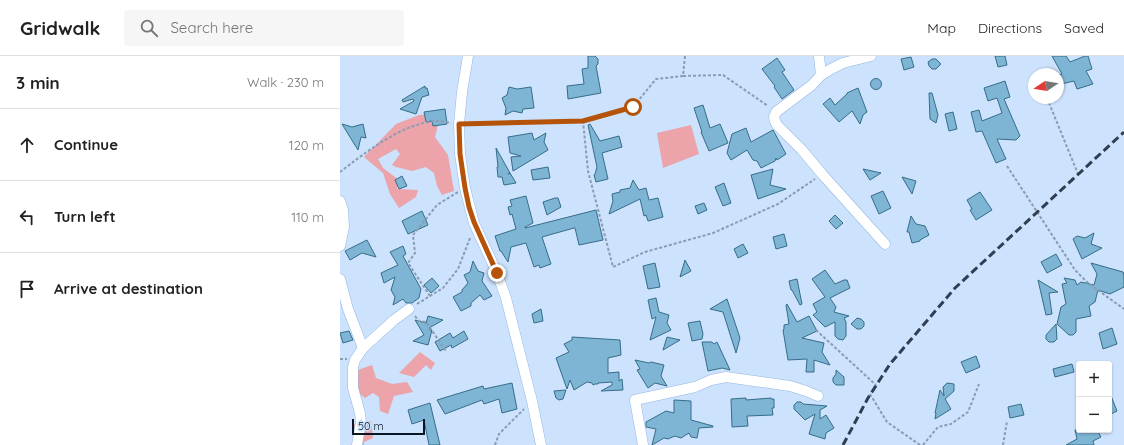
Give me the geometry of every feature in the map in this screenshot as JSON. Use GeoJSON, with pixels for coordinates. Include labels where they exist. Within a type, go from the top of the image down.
{"type":"FeatureCollection","features":[{"type":"Feature","properties":{"kind":"street"},"geometry":{"type":"LineString","coordinates":[[468,56],[462,92],[459,124],[460,154],[465,188],[474,222],[497,273],[506,298],[532,401],[541,445]]}},
{"type":"Feature","properties":{"kind":"street"},"geometry":{"type":"LineString","coordinates":[[819,56],[821,75]]}},
{"type":"Feature","properties":{"kind":"street"},"geometry":{"type":"LineString","coordinates":[[871,56],[843,63],[821,75],[812,85],[776,112],[774,117],[777,125],[802,150],[885,244]]}},
{"type":"Feature","properties":{"kind":"street"},"geometry":{"type":"LineString","coordinates":[[340,201],[344,227],[340,246]]}},
{"type":"Feature","properties":{"kind":"street"},"geometry":{"type":"LineString","coordinates":[[340,279],[348,309],[363,348]]}},
{"type":"Feature","properties":{"kind":"street"},"geometry":{"type":"LineString","coordinates":[[357,445],[361,422],[353,388],[353,367],[355,360],[363,348],[394,320],[409,309]]}},
{"type":"Feature","properties":{"kind":"street"},"geometry":{"type":"LineString","coordinates":[[643,445],[635,400],[695,387],[711,380],[726,377],[790,386],[818,396]]}},
{"type":"Feature","properties":{"kind":"path"},"geometry":{"type":"LineString","coordinates":[[683,76],[685,56]]}},
{"type":"Feature","properties":{"kind":"path"},"geometry":{"type":"LineString","coordinates":[[340,172],[396,133],[420,125],[438,121],[459,124],[583,121],[633,107],[656,79],[683,76],[723,75],[776,112]]}},
{"type":"Feature","properties":{"kind":"path"},"geometry":{"type":"LineString","coordinates":[[1049,104],[1078,174]]}},
{"type":"Feature","properties":{"kind":"path"},"geometry":{"type":"LineString","coordinates":[[583,121],[588,171],[613,267],[645,252],[713,233],[778,204],[822,174]]}},
{"type":"Feature","properties":{"kind":"path"},"geometry":{"type":"LineString","coordinates":[[1007,166],[1075,270],[1088,283],[1124,309]]}},
{"type":"Feature","properties":{"kind":"path"},"geometry":{"type":"LineString","coordinates":[[430,296],[408,263],[416,253],[413,235],[437,205],[465,188]]}},
{"type":"Feature","properties":{"kind":"path"},"geometry":{"type":"LineString","coordinates":[[446,351],[426,322],[419,321],[409,309],[443,288],[458,269],[469,242],[474,222]]}},
{"type":"Feature","properties":{"kind":"path"},"geometry":{"type":"LineString","coordinates":[[816,330],[876,384]]}},
{"type":"Feature","properties":{"kind":"path"},"geometry":{"type":"LineString","coordinates":[[923,445],[938,427],[951,424],[968,412],[978,384]]}},
{"type":"Feature","properties":{"kind":"path"},"geometry":{"type":"LineString","coordinates":[[870,394],[887,422],[920,445]]}},
{"type":"Feature","properties":{"kind":"path"},"geometry":{"type":"LineString","coordinates":[[495,445],[499,434],[532,401]]}},
{"type":"Feature","properties":{"kind":"path"},"geometry":{"type":"LineString","coordinates":[[1003,445],[1007,421]]}},
{"type":"Feature","properties":{"kind":"shaded area"},"geometry":{"type":"Polygon","coordinates":[[[441,113],[435,137],[448,155],[454,191],[442,195],[437,186],[434,173],[426,167],[412,171],[392,165],[400,154],[396,149],[378,159],[383,168],[399,180],[397,189],[418,190],[416,197],[399,208],[390,194],[383,173],[364,157],[396,124],[419,115],[441,113]]]}},
{"type":"Feature","properties":{"kind":"shaded area"},"geometry":{"type":"Polygon","coordinates":[[[691,125],[699,154],[663,168],[657,133],[691,125]]]}},
{"type":"Feature","properties":{"kind":"shaded area"},"geometry":{"type":"Polygon","coordinates":[[[420,352],[435,363],[431,370],[426,365],[414,377],[399,373],[420,352]]]}},
{"type":"Feature","properties":{"kind":"shaded area"},"geometry":{"type":"Polygon","coordinates":[[[372,365],[376,378],[392,384],[407,382],[413,392],[394,396],[388,414],[380,411],[379,397],[373,393],[365,398],[353,388],[355,371],[372,365]]]}},
{"type":"Feature","properties":{"kind":"shaded area"},"geometry":{"type":"Polygon","coordinates":[[[358,420],[371,421],[373,438],[364,442],[364,445],[354,443],[353,426],[358,420]]]}},
{"type":"Feature","properties":{"kind":"building"},"geometry":{"type":"Polygon","coordinates":[[[588,56],[595,56],[598,59],[598,64],[596,66],[601,93],[568,99],[567,86],[584,84],[582,69],[588,68],[588,56]]]}},
{"type":"Feature","properties":{"kind":"building"},"geometry":{"type":"Polygon","coordinates":[[[995,56],[1005,56],[1007,65],[998,67],[995,56]]]}},
{"type":"Feature","properties":{"kind":"building"},"geometry":{"type":"Polygon","coordinates":[[[1052,56],[1066,56],[1070,62],[1088,56],[1092,69],[1086,71],[1093,84],[1077,89],[1074,81],[1064,83],[1064,68],[1059,68],[1052,56]]]}},
{"type":"Feature","properties":{"kind":"building"},"geometry":{"type":"Polygon","coordinates":[[[911,57],[914,67],[904,70],[901,59],[911,57]]]}},
{"type":"Feature","properties":{"kind":"building"},"geometry":{"type":"Polygon","coordinates":[[[777,58],[785,70],[782,72],[794,90],[782,99],[774,87],[775,86],[762,69],[777,58]]]}},
{"type":"Feature","properties":{"kind":"building"},"geometry":{"type":"Polygon","coordinates":[[[932,59],[936,59],[941,64],[936,69],[932,69],[929,66],[928,62],[932,59]]]}},
{"type":"Feature","properties":{"kind":"building"},"geometry":{"type":"Polygon","coordinates":[[[874,79],[878,79],[880,80],[880,88],[874,89],[871,86],[871,82],[874,79]]]}},
{"type":"Feature","properties":{"kind":"building"},"geometry":{"type":"Polygon","coordinates":[[[1005,81],[1010,97],[1004,99],[1020,136],[1016,140],[997,139],[1006,159],[996,163],[982,131],[976,132],[971,112],[979,110],[982,121],[1002,113],[997,98],[988,101],[984,88],[1005,81]]]}},
{"type":"Feature","properties":{"kind":"building"},"geometry":{"type":"Polygon","coordinates":[[[425,86],[429,95],[422,97],[416,114],[400,109],[414,101],[413,99],[403,102],[402,100],[425,86]]]}},
{"type":"Feature","properties":{"kind":"building"},"geometry":{"type":"Polygon","coordinates":[[[509,87],[517,89],[531,87],[534,108],[523,109],[522,113],[513,111],[505,115],[506,108],[502,98],[507,95],[509,87]]]}},
{"type":"Feature","properties":{"kind":"building"},"geometry":{"type":"Polygon","coordinates":[[[858,88],[867,112],[863,115],[860,124],[852,111],[839,122],[823,104],[830,98],[835,105],[847,93],[858,88]]]}},
{"type":"Feature","properties":{"kind":"building"},"geometry":{"type":"Polygon","coordinates":[[[929,93],[932,93],[938,115],[936,123],[930,119],[929,93]]]}},
{"type":"Feature","properties":{"kind":"building"},"geometry":{"type":"Polygon","coordinates":[[[703,105],[710,128],[720,124],[728,143],[709,151],[701,132],[694,108],[703,105]]]}},
{"type":"Feature","properties":{"kind":"building"},"geometry":{"type":"Polygon","coordinates":[[[445,109],[447,124],[433,126],[432,121],[426,122],[424,112],[445,109]]]}},
{"type":"Feature","properties":{"kind":"building"},"geometry":{"type":"Polygon","coordinates":[[[953,112],[957,129],[949,131],[945,114],[953,112]]]}},
{"type":"Feature","properties":{"kind":"building"},"geometry":{"type":"Polygon","coordinates":[[[342,124],[352,127],[363,124],[366,138],[361,137],[358,150],[342,124]]]}},
{"type":"Feature","properties":{"kind":"building"},"geometry":{"type":"Polygon","coordinates":[[[590,124],[600,141],[619,136],[622,147],[602,153],[608,179],[596,182],[594,175],[597,167],[588,125],[590,124]]]}},
{"type":"Feature","properties":{"kind":"building"},"geometry":{"type":"Polygon","coordinates":[[[746,128],[751,142],[773,130],[786,154],[777,160],[776,158],[775,161],[761,168],[757,161],[753,160],[747,150],[731,160],[727,153],[732,134],[746,128]]]}},
{"type":"Feature","properties":{"kind":"building"},"geometry":{"type":"Polygon","coordinates":[[[532,133],[534,140],[546,133],[544,142],[548,150],[513,171],[511,157],[521,156],[510,153],[508,137],[532,133]]]}},
{"type":"Feature","properties":{"kind":"building"},"geometry":{"type":"Polygon","coordinates":[[[496,148],[516,183],[504,185],[502,177],[498,177],[496,148]]]}},
{"type":"Feature","properties":{"kind":"building"},"geometry":{"type":"Polygon","coordinates":[[[548,167],[550,178],[533,180],[531,170],[548,167]]]}},
{"type":"Feature","properties":{"kind":"building"},"geometry":{"type":"Polygon","coordinates":[[[773,169],[770,185],[786,189],[758,199],[751,175],[773,169]]]}},
{"type":"Feature","properties":{"kind":"building"},"geometry":{"type":"Polygon","coordinates":[[[863,169],[881,173],[870,180],[863,169]]]}},
{"type":"Feature","properties":{"kind":"building"},"geometry":{"type":"Polygon","coordinates":[[[402,176],[407,186],[399,189],[395,180],[402,176]]]}},
{"type":"Feature","properties":{"kind":"building"},"geometry":{"type":"Polygon","coordinates":[[[902,177],[916,181],[912,194],[902,177]]]}},
{"type":"Feature","properties":{"kind":"building"},"geometry":{"type":"Polygon","coordinates":[[[633,180],[639,190],[646,188],[649,200],[658,198],[663,217],[648,221],[646,215],[644,216],[640,199],[609,214],[613,201],[612,194],[620,192],[620,190],[630,188],[633,180]]]}},
{"type":"Feature","properties":{"kind":"building"},"geometry":{"type":"Polygon","coordinates":[[[724,183],[731,203],[723,206],[715,187],[724,183]]]}},
{"type":"Feature","properties":{"kind":"building"},"geometry":{"type":"Polygon","coordinates":[[[883,191],[891,208],[879,214],[871,196],[883,191]]]}},
{"type":"Feature","properties":{"kind":"building"},"geometry":{"type":"Polygon","coordinates":[[[980,192],[992,210],[976,220],[970,210],[972,209],[967,200],[980,192]]]}},
{"type":"Feature","properties":{"kind":"building"},"geometry":{"type":"Polygon","coordinates":[[[526,196],[533,223],[525,228],[596,210],[603,240],[579,245],[574,228],[542,237],[551,264],[540,268],[539,265],[534,267],[526,243],[511,247],[508,262],[500,251],[495,236],[516,229],[512,214],[510,215],[508,207],[512,206],[510,200],[526,196]]]}},
{"type":"Feature","properties":{"kind":"building"},"geometry":{"type":"Polygon","coordinates":[[[558,198],[561,207],[547,215],[543,202],[558,198]]]}},
{"type":"Feature","properties":{"kind":"building"},"geometry":{"type":"Polygon","coordinates":[[[704,203],[707,210],[698,214],[695,206],[704,203]]]}},
{"type":"Feature","properties":{"kind":"building"},"geometry":{"type":"Polygon","coordinates":[[[422,211],[428,225],[408,234],[402,221],[422,211]]]}},
{"type":"Feature","properties":{"kind":"building"},"geometry":{"type":"Polygon","coordinates":[[[835,215],[843,223],[836,229],[829,221],[835,215]]]}},
{"type":"Feature","properties":{"kind":"building"},"geometry":{"type":"Polygon","coordinates":[[[911,216],[916,224],[925,226],[929,235],[920,241],[912,243],[909,232],[907,232],[911,216]]]}},
{"type":"Feature","properties":{"kind":"building"},"geometry":{"type":"Polygon","coordinates":[[[1094,233],[1091,244],[1102,248],[1082,259],[1073,239],[1077,236],[1085,238],[1094,233]]]}},
{"type":"Feature","properties":{"kind":"building"},"geometry":{"type":"Polygon","coordinates":[[[784,234],[787,246],[776,249],[773,237],[784,234]]]}},
{"type":"Feature","properties":{"kind":"building"},"geometry":{"type":"Polygon","coordinates":[[[367,240],[376,257],[362,253],[350,260],[345,251],[367,240]]]}},
{"type":"Feature","properties":{"kind":"building"},"geometry":{"type":"Polygon","coordinates":[[[743,244],[748,253],[738,258],[734,249],[743,244]]]}},
{"type":"Feature","properties":{"kind":"building"},"geometry":{"type":"Polygon","coordinates":[[[403,246],[406,254],[403,256],[421,289],[419,298],[412,303],[406,303],[403,299],[393,305],[395,297],[391,290],[395,277],[384,283],[381,273],[398,265],[390,252],[403,246]]]}},
{"type":"Feature","properties":{"kind":"building"},"geometry":{"type":"Polygon","coordinates":[[[1056,254],[1062,265],[1047,273],[1041,262],[1056,254]]]}},
{"type":"Feature","properties":{"kind":"building"},"geometry":{"type":"Polygon","coordinates":[[[685,260],[691,271],[680,277],[685,260]]]}},
{"type":"Feature","properties":{"kind":"building"},"geometry":{"type":"Polygon","coordinates":[[[473,261],[478,271],[484,273],[482,281],[492,296],[484,300],[480,295],[471,303],[471,306],[461,311],[453,297],[462,292],[468,283],[464,275],[470,272],[473,261]]]}},
{"type":"Feature","properties":{"kind":"building"},"geometry":{"type":"Polygon","coordinates":[[[655,263],[660,287],[648,289],[643,266],[655,263]]]}},
{"type":"Feature","properties":{"kind":"building"},"geometry":{"type":"Polygon","coordinates":[[[1091,263],[1123,272],[1124,287],[1110,294],[1098,290],[1095,302],[1089,306],[1091,316],[1076,319],[1076,332],[1073,335],[1069,335],[1057,324],[1061,307],[1066,304],[1062,284],[1067,283],[1064,278],[1075,280],[1077,285],[1081,282],[1094,285],[1097,274],[1091,263]]]}},
{"type":"Feature","properties":{"kind":"building"},"geometry":{"type":"Polygon","coordinates":[[[825,270],[835,284],[847,280],[850,288],[830,298],[836,307],[834,312],[849,316],[844,318],[846,322],[846,336],[843,340],[838,339],[835,336],[835,322],[825,327],[813,315],[817,312],[813,304],[825,297],[812,279],[825,270]]]}},
{"type":"Feature","properties":{"kind":"building"},"geometry":{"type":"Polygon","coordinates":[[[432,278],[439,286],[431,293],[424,285],[432,278]]]}},
{"type":"Feature","properties":{"kind":"building"},"geometry":{"type":"Polygon","coordinates":[[[797,279],[802,304],[800,305],[791,290],[789,281],[797,279]]]}},
{"type":"Feature","properties":{"kind":"building"},"geometry":{"type":"Polygon","coordinates":[[[1038,280],[1058,292],[1049,293],[1052,314],[1046,315],[1038,280]]]}},
{"type":"Feature","properties":{"kind":"building"},"geometry":{"type":"Polygon","coordinates":[[[656,298],[659,312],[669,315],[667,323],[671,330],[650,340],[656,317],[652,319],[648,300],[656,298]]]}},
{"type":"Feature","properties":{"kind":"building"},"geometry":{"type":"Polygon","coordinates":[[[727,299],[740,338],[736,353],[723,312],[710,309],[727,299]]]}},
{"type":"Feature","properties":{"kind":"building"},"geometry":{"type":"Polygon","coordinates":[[[787,304],[797,322],[809,316],[817,331],[802,338],[824,343],[822,352],[830,365],[814,360],[814,372],[806,372],[807,359],[788,360],[783,330],[784,325],[789,324],[787,304]]]}},
{"type":"Feature","properties":{"kind":"building"},"geometry":{"type":"Polygon","coordinates":[[[541,309],[543,321],[534,323],[532,314],[541,309]]]}},
{"type":"Feature","properties":{"kind":"building"},"geometry":{"type":"Polygon","coordinates":[[[428,316],[443,320],[429,328],[431,331],[432,330],[428,345],[413,341],[424,335],[415,320],[426,323],[428,316]]]}},
{"type":"Feature","properties":{"kind":"building"},"geometry":{"type":"Polygon","coordinates":[[[857,318],[864,322],[864,326],[861,329],[857,329],[851,324],[857,318]]]}},
{"type":"Feature","properties":{"kind":"building"},"geometry":{"type":"Polygon","coordinates":[[[700,321],[703,334],[702,339],[692,341],[688,323],[700,321]]]}},
{"type":"Feature","properties":{"kind":"building"},"geometry":{"type":"Polygon","coordinates":[[[1056,324],[1057,339],[1054,342],[1049,342],[1046,339],[1046,335],[1056,324]]]}},
{"type":"Feature","properties":{"kind":"building"},"geometry":{"type":"Polygon","coordinates":[[[1112,328],[1117,344],[1103,349],[1099,333],[1112,328]]]}},
{"type":"Feature","properties":{"kind":"building"},"geometry":{"type":"Polygon","coordinates":[[[349,331],[353,340],[343,343],[340,333],[349,331]]]}},
{"type":"Feature","properties":{"kind":"building"},"geometry":{"type":"Polygon","coordinates":[[[464,331],[468,339],[452,348],[451,345],[440,351],[435,342],[450,333],[453,338],[464,331]]]}},
{"type":"Feature","properties":{"kind":"building"},"geometry":{"type":"Polygon","coordinates":[[[572,337],[620,340],[621,355],[608,358],[608,373],[619,372],[619,381],[622,379],[623,390],[601,391],[612,385],[612,382],[593,385],[592,383],[587,382],[574,390],[570,380],[567,389],[556,358],[569,352],[564,344],[572,340],[572,337]]]}},
{"type":"Feature","properties":{"kind":"building"},"geometry":{"type":"Polygon","coordinates":[[[667,337],[680,340],[663,350],[667,337]]]}},
{"type":"Feature","properties":{"kind":"building"},"geometry":{"type":"Polygon","coordinates":[[[702,342],[712,342],[714,344],[717,342],[730,370],[722,368],[708,371],[702,342]]]}},
{"type":"Feature","properties":{"kind":"building"},"geometry":{"type":"Polygon","coordinates":[[[976,356],[980,367],[966,373],[961,362],[976,356]]]}},
{"type":"Feature","properties":{"kind":"building"},"geometry":{"type":"Polygon","coordinates":[[[635,360],[664,365],[661,376],[667,386],[655,383],[648,388],[637,370],[640,369],[635,360]]]}},
{"type":"Feature","properties":{"kind":"building"},"geometry":{"type":"Polygon","coordinates":[[[1072,364],[1074,372],[1055,377],[1053,369],[1072,364]]]}},
{"type":"Feature","properties":{"kind":"building"},"geometry":{"type":"Polygon","coordinates":[[[836,370],[844,377],[844,385],[836,385],[833,382],[836,370]]]}},
{"type":"Feature","properties":{"kind":"building"},"geometry":{"type":"Polygon","coordinates":[[[512,383],[517,409],[502,413],[499,399],[484,404],[482,400],[445,414],[437,400],[483,386],[484,389],[512,383]]]}},
{"type":"Feature","properties":{"kind":"building"},"geometry":{"type":"Polygon","coordinates":[[[947,383],[954,384],[954,391],[945,399],[951,409],[935,419],[940,390],[944,396],[943,387],[947,383]]]}},
{"type":"Feature","properties":{"kind":"building"},"geometry":{"type":"Polygon","coordinates":[[[566,390],[563,399],[559,400],[556,398],[554,391],[566,390]]]}},
{"type":"Feature","properties":{"kind":"building"},"geometry":{"type":"Polygon","coordinates":[[[746,398],[746,400],[774,399],[774,408],[772,408],[773,415],[747,416],[748,426],[732,427],[731,399],[746,398]]]}},
{"type":"Feature","properties":{"kind":"building"},"geometry":{"type":"Polygon","coordinates":[[[1112,398],[1117,411],[1112,414],[1112,398]]]}},
{"type":"Feature","properties":{"kind":"building"},"geometry":{"type":"Polygon","coordinates":[[[674,400],[691,401],[691,420],[713,427],[699,428],[697,438],[691,437],[689,433],[681,438],[675,436],[668,439],[664,438],[652,445],[656,429],[646,427],[646,422],[666,411],[674,413],[674,400]]]}},
{"type":"Feature","properties":{"kind":"building"},"geometry":{"type":"Polygon","coordinates":[[[797,402],[827,406],[820,410],[820,419],[826,415],[834,428],[826,433],[825,439],[809,434],[815,414],[805,420],[794,409],[794,405],[797,402]]]}},
{"type":"Feature","properties":{"kind":"building"},"geometry":{"type":"Polygon","coordinates":[[[430,403],[440,445],[429,445],[424,420],[412,424],[408,410],[430,403]]]}},
{"type":"Feature","properties":{"kind":"building"},"geometry":{"type":"Polygon","coordinates":[[[1021,404],[1024,415],[1010,418],[1008,407],[1021,404]]]}},
{"type":"Feature","properties":{"kind":"building"},"geometry":{"type":"Polygon","coordinates":[[[1075,430],[1076,433],[1099,433],[1101,437],[1093,441],[1094,445],[1066,445],[1077,439],[1075,430]]]}},
{"type":"Feature","properties":{"kind":"railway"},"geometry":{"type":"LineString","coordinates":[[843,445],[868,398],[890,364],[955,288],[1124,132]]}},
{"type":"Feature","properties":{"kind":"route"},"geometry":{"type":"LineString","coordinates":[[497,273],[474,222],[469,207],[460,154],[459,124],[583,121],[633,107]]}}]}
